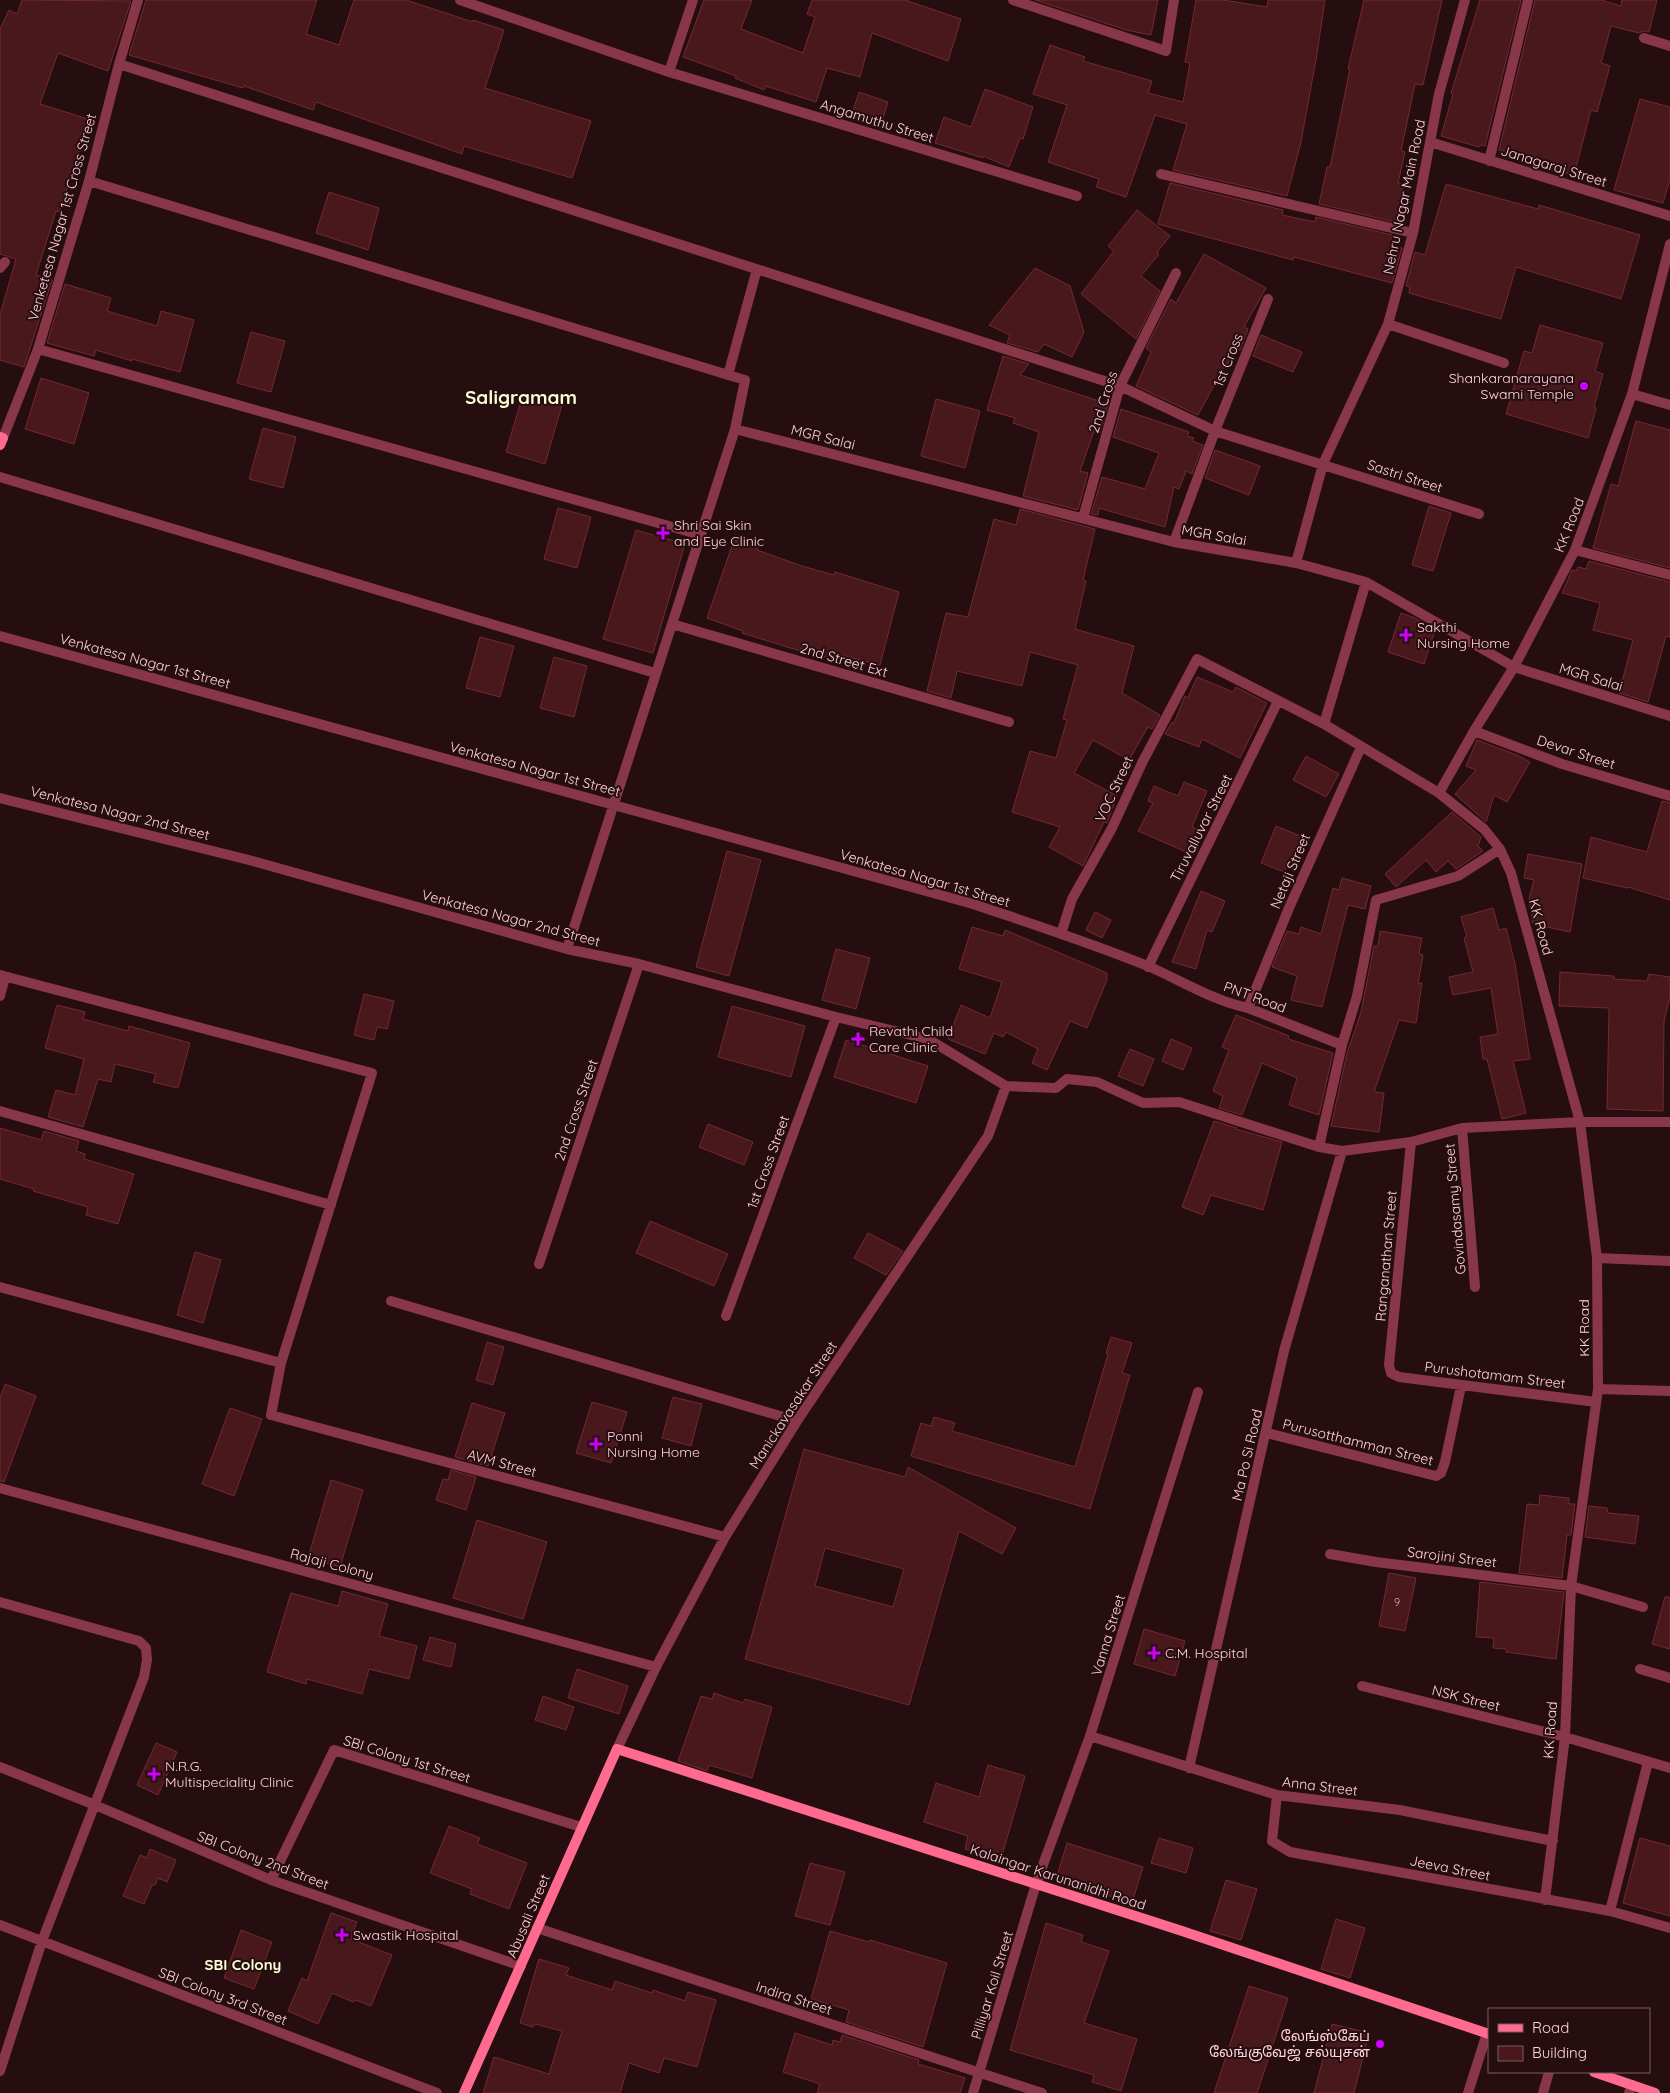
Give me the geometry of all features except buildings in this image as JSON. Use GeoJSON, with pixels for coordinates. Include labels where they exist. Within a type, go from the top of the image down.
{"type":"FeatureCollection","features":[{"type":"Feature","properties":{"kind":"street","name":"Venketesa Nagar 1st Cross Street"},"geometry":{"type":"LineString","coordinates":[[1,440],[38,349],[89,181],[118,64],[138,0]]}},
{"type":"Feature","properties":{"kind":"street","name":"Angamuthu Street"},"geometry":{"type":"LineString","coordinates":[[460,0],[670,72],[1076,196]]}},
{"type":"Feature","properties":{"kind":"street"},"geometry":{"type":"LineString","coordinates":[[670,72],[693,0]]}},
{"type":"Feature","properties":{"kind":"street"},"geometry":{"type":"LineString","coordinates":[[1013,0],[1166,51],[1174,0]]}},
{"type":"Feature","properties":{"kind":"street","name":"Nehru Nagar Main Road"},"geometry":{"type":"LineString","coordinates":[[1296,563],[1323,464],[1388,324],[1413,233],[1439,94],[1464,0]]}},
{"type":"Feature","properties":{"kind":"street"},"geometry":{"type":"LineString","coordinates":[[1489,161],[1528,0]]}},
{"type":"Feature","properties":{"kind":"street"},"geometry":{"type":"LineString","coordinates":[[1644,38],[1670,46]]}},
{"type":"Feature","properties":{"kind":"street","name":"Sastri Street"},"geometry":{"type":"LineString","coordinates":[[118,64],[1120,386],[1215,431],[1479,514]]}},
{"type":"Feature","properties":{"kind":"street","name":"Janagaraj Street"},"geometry":{"type":"LineString","coordinates":[[1430,142],[1670,216]]}},
{"type":"Feature","properties":{"kind":"street"},"geometry":{"type":"LineString","coordinates":[[1161,174],[1413,233]]}},
{"type":"Feature","properties":{"kind":"street"},"geometry":{"type":"LineString","coordinates":[[89,181],[745,380],[735,429],[566,949]]}},
{"type":"Feature","properties":{"kind":"street","name":"KK Road"},"geometry":{"type":"LineString","coordinates":[[1439,793],[1474,731],[1514,667],[1575,550],[1632,394],[1670,244]]}},
{"type":"Feature","properties":{"kind":"street"},"geometry":{"type":"LineString","coordinates":[[728,375],[758,269]]}},
{"type":"Feature","properties":{"kind":"street","name":"2nd Cross"},"geometry":{"type":"LineString","coordinates":[[1083,518],[1120,386],[1176,273]]}},
{"type":"Feature","properties":{"kind":"street","name":"1st Cross"},"geometry":{"type":"LineString","coordinates":[[1174,542],[1215,431],[1268,299]]}},
{"type":"Feature","properties":{"kind":"street"},"geometry":{"type":"LineString","coordinates":[[1388,324],[1504,363]]}},
{"type":"Feature","properties":{"kind":"street"},"geometry":{"type":"LineString","coordinates":[[38,349],[701,535]]}},
{"type":"Feature","properties":{"kind":"street"},"geometry":{"type":"LineString","coordinates":[[1632,394],[1670,406]]}},
{"type":"Feature","properties":{"kind":"street","name":"MGR Salai"},"geometry":{"type":"LineString","coordinates":[[735,429],[1174,542],[1296,563],[1366,582],[1514,667],[1670,716]]}},
{"type":"Feature","properties":{"kind":"street"},"geometry":{"type":"LineString","coordinates":[[0,477],[655,673]]}},
{"type":"Feature","properties":{"kind":"street"},"geometry":{"type":"LineString","coordinates":[[1575,550],[1670,574]]}},
{"type":"Feature","properties":{"kind":"street"},"geometry":{"type":"LineString","coordinates":[[1324,724],[1366,582]]}},
{"type":"Feature","properties":{"kind":"street","name":"2nd Street Ext"},"geometry":{"type":"LineString","coordinates":[[672,624],[1009,722]]}},
{"type":"Feature","properties":{"kind":"street","name":"Venkatesa Nagar 1st Street"},"geometry":{"type":"LineString","coordinates":[[0,636],[973,904],[1062,934]]}},
{"type":"Feature","properties":{"kind":"street","name":"KK Road"},"geometry":{"type":"LineString","coordinates":[[1197,659],[1324,724],[1439,793],[1484,829],[1500,849],[1512,873],[1580,1122],[1597,1258],[1598,1389],[1571,1586],[1564,1737],[1545,1900]]}},
{"type":"Feature","properties":{"kind":"street","name":"VOC Street"},"geometry":{"type":"LineString","coordinates":[[1062,934],[1072,899],[1112,828],[1142,761],[1197,659]]}},
{"type":"Feature","properties":{"kind":"street","name":"Tiruvalluvar Street"},"geometry":{"type":"LineString","coordinates":[[1148,967],[1278,701]]}},
{"type":"Feature","properties":{"kind":"street","name":"Devar Street"},"geometry":{"type":"LineString","coordinates":[[1474,731],[1562,764],[1670,796]]}},
{"type":"Feature","properties":{"kind":"street","name":"Netaji Street"},"geometry":{"type":"LineString","coordinates":[[1248,1008],[1299,883],[1361,747]]}},
{"type":"Feature","properties":{"kind":"street","name":"Venkatesa Nagar 2nd Street"},"geometry":{"type":"LineString","coordinates":[[0,798],[249,860],[566,949],[639,964],[836,1017],[928,1039],[1006,1086]]}},
{"type":"Feature","properties":{"kind":"street"},"geometry":{"type":"LineString","coordinates":[[1318,1147],[1342,1045],[1357,996],[1376,900],[1458,876],[1500,849]]}},
{"type":"Feature","properties":{"kind":"street","name":"PNT Road"},"geometry":{"type":"LineString","coordinates":[[1062,934],[1148,967],[1232,1005],[1248,1008],[1342,1045]]}},
{"type":"Feature","properties":{"kind":"street","name":"2nd Cross Street"},"geometry":{"type":"LineString","coordinates":[[538,1264],[639,964]]}},
{"type":"Feature","properties":{"kind":"street"},"geometry":{"type":"LineString","coordinates":[[0,996],[3,976],[372,1073],[281,1363],[0,1287]]}},
{"type":"Feature","properties":{"kind":"street","name":"1st Cross Street"},"geometry":{"type":"LineString","coordinates":[[726,1316],[836,1017]]}},
{"type":"Feature","properties":{"kind":"street"},"geometry":{"type":"LineString","coordinates":[[1006,1086],[1056,1088],[1067,1079],[1097,1082],[1143,1103],[1179,1102],[1318,1147],[1342,1151],[1411,1142],[1462,1128],[1580,1122],[1670,1122]]}},
{"type":"Feature","properties":{"kind":"street","name":"Manickavasakar Street"},"geometry":{"type":"LineString","coordinates":[[617,1749],[656,1667],[725,1538],[797,1421],[988,1136],[1006,1086]]}},
{"type":"Feature","properties":{"kind":"street"},"geometry":{"type":"LineString","coordinates":[[0,1111],[331,1205]]}},
{"type":"Feature","properties":{"kind":"street","name":"Govindasamy Street"},"geometry":{"type":"LineString","coordinates":[[1462,1128],[1475,1287]]}},
{"type":"Feature","properties":{"kind":"street","name":"Ranganathan Street"},"geometry":{"type":"LineString","coordinates":[[1391,1373],[1389,1366],[1411,1142]]}},
{"type":"Feature","properties":{"kind":"street","name":"Ma Po Si Road"},"geometry":{"type":"LineString","coordinates":[[1189,1768],[1267,1433],[1284,1351],[1342,1151]]}},
{"type":"Feature","properties":{"kind":"street"},"geometry":{"type":"LineString","coordinates":[[1597,1258],[1670,1261]]}},
{"type":"Feature","properties":{"kind":"street"},"geometry":{"type":"LineString","coordinates":[[391,1301],[797,1421]]}},
{"type":"Feature","properties":{"kind":"street","name":"AVM Street"},"geometry":{"type":"LineString","coordinates":[[281,1363],[271,1415],[725,1538]]}},
{"type":"Feature","properties":{"kind":"street","name":"Purushotamam Street"},"geometry":{"type":"LineString","coordinates":[[1391,1373],[1399,1378],[1596,1402]]}},
{"type":"Feature","properties":{"kind":"street","name":"Purusotthamman Street"},"geometry":{"type":"LineString","coordinates":[[1267,1433],[1436,1476],[1441,1473],[1445,1462],[1461,1386]]}},
{"type":"Feature","properties":{"kind":"street"},"geometry":{"type":"LineString","coordinates":[[1598,1389],[1670,1391]]}},
{"type":"Feature","properties":{"kind":"street","name":"Vanna Street"},"geometry":{"type":"LineString","coordinates":[[1036,1884],[1090,1736],[1198,1392]]}},
{"type":"Feature","properties":{"kind":"street","name":"Rajaji Colony"},"geometry":{"type":"LineString","coordinates":[[0,1488],[656,1667]]}},
{"type":"Feature","properties":{"kind":"street","name":"Sarojini Street"},"geometry":{"type":"LineString","coordinates":[[1330,1554],[1376,1562],[1571,1586],[1643,1607]]}},
{"type":"Feature","properties":{"kind":"street"},"geometry":{"type":"LineString","coordinates":[[0,1602],[126,1636],[139,1642],[146,1648],[147,1660],[144,1676],[42,1941],[0,2072]]}},
{"type":"Feature","properties":{"kind":"street"},"geometry":{"type":"LineString","coordinates":[[1640,1669],[1670,1678]]}},
{"type":"Feature","properties":{"kind":"street","name":"NSK Street"},"geometry":{"type":"LineString","coordinates":[[1362,1686],[1564,1737],[1670,1768]]}},
{"type":"Feature","properties":{"kind":"street","name":"Anna Street"},"geometry":{"type":"LineString","coordinates":[[1090,1736],[1277,1795],[1400,1810],[1553,1841]]}},
{"type":"Feature","properties":{"kind":"street","name":"Abusali Street"},"geometry":{"type":"LineString","coordinates":[[464,2093],[617,1749]]}},
{"type":"Feature","properties":{"kind":"street","name":"Kalaingar Karunanidhi Road"},"geometry":{"type":"LineString","coordinates":[[617,1749],[1036,1884],[1488,2034]]}},
{"type":"Feature","properties":{"kind":"street","name":"SBI Colony 1st Street"},"geometry":{"type":"LineString","coordinates":[[270,1880],[334,1750],[581,1827]]}},
{"type":"Feature","properties":{"kind":"street"},"geometry":{"type":"LineString","coordinates":[[1610,1911],[1648,1762]]}},
{"type":"Feature","properties":{"kind":"street","name":"SBI Colony 2nd Street"},"geometry":{"type":"LineString","coordinates":[[0,1767],[95,1805],[270,1880],[521,1966]]}},
{"type":"Feature","properties":{"kind":"street","name":"Jeeva Street"},"geometry":{"type":"LineString","coordinates":[[1277,1795],[1272,1842],[1290,1852],[1610,1911],[1670,1928]]}},
{"type":"Feature","properties":{"kind":"street","name":"Pilliyar Koil Street"},"geometry":{"type":"LineString","coordinates":[[973,2093],[1036,1884]]}},
{"type":"Feature","properties":{"kind":"street","name":"SBI Colony 3rd Street"},"geometry":{"type":"LineString","coordinates":[[0,1925],[437,2093]]}},
{"type":"Feature","properties":{"kind":"street","name":"Indira Street"},"geometry":{"type":"LineString","coordinates":[[537,1928],[979,2074],[1042,2093]]}},
{"type":"Feature","properties":{"kind":"street"},"geometry":{"type":"LineString","coordinates":[[1468,2093],[1488,2034]]}},
{"type":"Feature","properties":{"kind":"street"},"geometry":{"type":"LineString","coordinates":[[1542,2093],[1549,2073]]}},
{"type":"Feature","properties":{"kind":"street"},"geometry":{"type":"LineString","coordinates":[[1596,2073],[1631,2089],[1655,2093]]}},
{"type":"Feature","properties":{"kind":"place","name":"Shankaranarayana Swami Temple"},"geometry":{"type":"Point","coordinates":[1584,386]}},
{"type":"Feature","properties":{"kind":"place","name":"Shri Sai Skin and Eye Clinic"},"geometry":{"type":"Point","coordinates":[663,533]}},
{"type":"Feature","properties":{"kind":"place","name":"Sakthi Nursing Home"},"geometry":{"type":"Point","coordinates":[1406,635]}},
{"type":"Feature","properties":{"kind":"place","name":"Revathi Child Care Clinic"},"geometry":{"type":"Point","coordinates":[858,1039]}},
{"type":"Feature","properties":{"kind":"place","name":"Ponni Nursing Home"},"geometry":{"type":"Point","coordinates":[596,1444]}},
{"type":"Feature","properties":{"kind":"place","name":"C.M. Hospital"},"geometry":{"type":"Point","coordinates":[1154,1653]}},
{"type":"Feature","properties":{"kind":"place","name":"N.R.G. Multispeciality Clinic"},"geometry":{"type":"Point","coordinates":[154,1774]}},
{"type":"Feature","properties":{"kind":"place","name":"Swastik Hospital"},"geometry":{"type":"Point","coordinates":[342,1935]}},
{"type":"Feature","properties":{"kind":"place","name":"லேங்ஸ்கேப் லேங்குவேஜ் சல்யுசன்"},"geometry":{"type":"Point","coordinates":[1380,2044]}},
{"type":"Feature","properties":{"kind":"district","name":"Saligramam"},"geometry":{"type":"Point","coordinates":[521,397]}},
{"type":"Feature","properties":{"kind":"district","name":"SBI Colony"},"geometry":{"type":"Point","coordinates":[243,1964]}}]}
